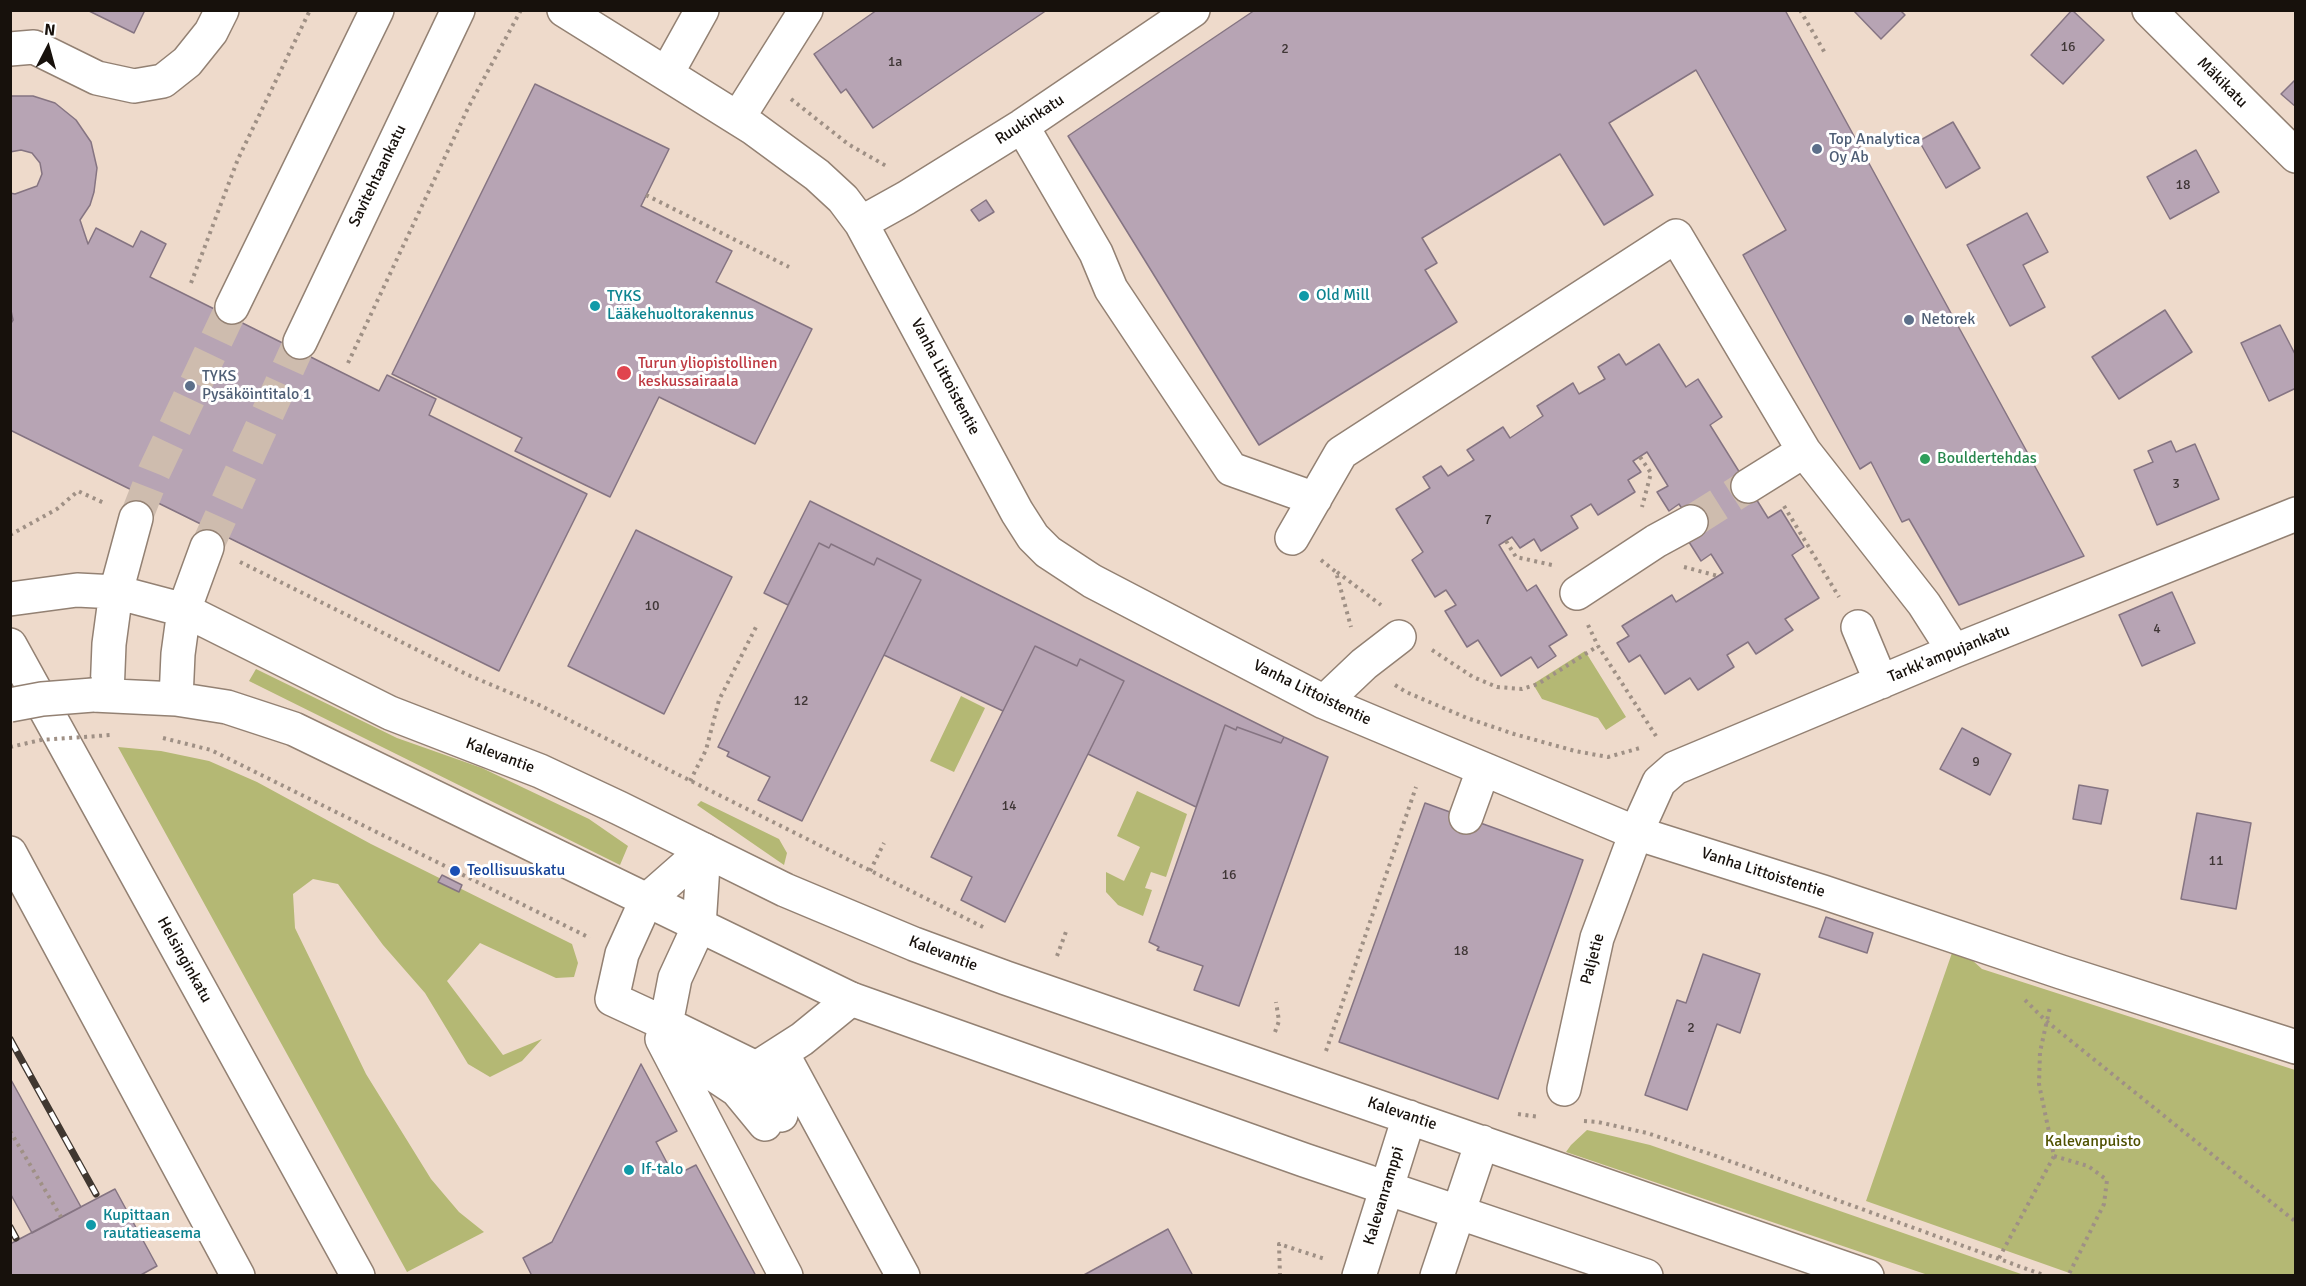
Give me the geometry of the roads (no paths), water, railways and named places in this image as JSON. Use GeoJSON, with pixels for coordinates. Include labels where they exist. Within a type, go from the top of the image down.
{"type":"FeatureCollection","features":[{"type":"Feature","properties":{"kind":"main road"},"geometry":{"type":"LineString","coordinates":[[10,49],[34,47],[97,78],[134,86],[163,81],[187,62],[211,32],[222,10]]}},
{"type":"Feature","properties":{"kind":"main road"},"geometry":{"type":"LineString","coordinates":[[232,307],[377,10]]}},
{"type":"Feature","properties":{"kind":"main road","name":"Savitehtaankatu"},"geometry":{"type":"LineString","coordinates":[[300,342],[458,10]]}},
{"type":"Feature","properties":{"kind":"main road","name":"Vanha Littoistentie"},"geometry":{"type":"LineString","coordinates":[[564,10],[738,118],[817,175],[843,199],[861,223],[1017,512],[1048,552],[1092,581],[1324,702],[1636,833],[2295,1047]]}},
{"type":"Feature","properties":{"kind":"main road"},"geometry":{"type":"LineString","coordinates":[[667,73],[702,10]]}},
{"type":"Feature","properties":{"kind":"main road"},"geometry":{"type":"LineString","coordinates":[[738,118],[806,10]]}},
{"type":"Feature","properties":{"kind":"main road","name":"Ruukinkatu"},"geometry":{"type":"LineString","coordinates":[[861,223],[906,198],[1022,126],[1193,10]]}},
{"type":"Feature","properties":{"kind":"main road","name":"Mäkikatu"},"geometry":{"type":"LineString","coordinates":[[2149,10],[2295,156]]}},
{"type":"Feature","properties":{"kind":"main road"},"geometry":{"type":"LineString","coordinates":[[1022,126],[1096,252],[1111,289],[1231,469],[1315,499]]}},
{"type":"Feature","properties":{"kind":"main road"},"geometry":{"type":"LineString","coordinates":[[1292,538],[1341,453],[1676,236],[1804,451],[1924,604],[1954,651]]}},
{"type":"Feature","properties":{"kind":"main road"},"geometry":{"type":"LineString","coordinates":[[1757,480],[1804,451]]}},
{"type":"Feature","properties":{"kind":"main road","name":"Tarkk'ampujankatu"},"geometry":{"type":"LineString","coordinates":[[1636,833],[1659,782],[1675,768],[1954,651],[2295,513]]}},
{"type":"Feature","properties":{"kind":"main road"},"geometry":{"type":"LineString","coordinates":[[100,695],[110,644],[116,592],[136,518]]}},
{"type":"Feature","properties":{"kind":"main road"},"geometry":{"type":"LineString","coordinates":[[1577,592],[1690,522]]}},
{"type":"Feature","properties":{"kind":"main road"},"geometry":{"type":"LineString","coordinates":[[176,699],[178,654],[184,609],[207,547]]}},
{"type":"Feature","properties":{"kind":"main road","name":"Kalevantie"},"geometry":{"type":"LineString","coordinates":[[10,599],[77,590],[116,592],[184,609],[390,713],[540,771],[785,890],[914,944],[1006,978],[1867,1275]]}},
{"type":"Feature","properties":{"kind":"main road"},"geometry":{"type":"LineString","coordinates":[[1858,627],[1881,682]]}},
{"type":"Feature","properties":{"kind":"main road"},"geometry":{"type":"LineString","coordinates":[[1324,702],[1364,664],[1399,637]]}},
{"type":"Feature","properties":{"kind":"main road","name":"Helsinginkatu"},"geometry":{"type":"LineString","coordinates":[[10,645],[358,1275]]}},
{"type":"Feature","properties":{"kind":"main road"},"geometry":{"type":"LineString","coordinates":[[10,705],[42,699],[100,695],[176,699],[227,707],[294,729],[851,999],[1386,1188],[1646,1275]]}},
{"type":"Feature","properties":{"kind":"main road"},"geometry":{"type":"LineString","coordinates":[[1466,818],[1484,770]]}},
{"type":"Feature","properties":{"kind":"main road","name":"Paljetie"},"geometry":{"type":"LineString","coordinates":[[1564,1089],[1597,939],[1636,833]]}},
{"type":"Feature","properties":{"kind":"main road"},"geometry":{"type":"LineString","coordinates":[[704,850],[646,901],[622,954],[612,999],[664,1032],[773,1119],[769,1060]]}},
{"type":"Feature","properties":{"kind":"main road"},"geometry":{"type":"LineString","coordinates":[[704,850],[699,926],[675,978],[664,1032],[786,1275]]}},
{"type":"Feature","properties":{"kind":"main road"},"geometry":{"type":"LineString","coordinates":[[10,853],[238,1275]]}},
{"type":"Feature","properties":{"kind":"main road"},"geometry":{"type":"LineString","coordinates":[[769,1060],[851,999]]}},
{"type":"Feature","properties":{"kind":"main road"},"geometry":{"type":"LineString","coordinates":[[664,1032],[769,1060],[903,1275]]}},
{"type":"Feature","properties":{"kind":"main road","name":"Kalevanramppi"},"geometry":{"type":"LineString","coordinates":[[1359,1275],[1409,1117]]}},
{"type":"Feature","properties":{"kind":"main road"},"geometry":{"type":"LineString","coordinates":[[1437,1275],[1482,1142]]}},
{"type":"Feature","properties":{"kind":"tunnel"},"geometry":{"type":"LineString","coordinates":[[136,518],[154,472],[232,307]]}},
{"type":"Feature","properties":{"kind":"tunnel"},"geometry":{"type":"LineString","coordinates":[[207,547],[300,342]]}},
{"type":"Feature","properties":{"kind":"tunnel"},"geometry":{"type":"LineString","coordinates":[[1691,522],[1748,486]]}},
{"type":"Feature","properties":{"kind":"railway"},"geometry":{"type":"LineString","coordinates":[[10,1039],[96,1194]]}},
{"type":"Feature","properties":{"kind":"railway"},"geometry":{"type":"LineString","coordinates":[[10,1227],[16,1238]]}},
{"type":"Feature","properties":{"kind":"place","name":"Top Analytica Oy Ab"},"geometry":{"type":"Point","coordinates":[1817,149]}},
{"type":"Feature","properties":{"kind":"place","name":"Old Mill"},"geometry":{"type":"Point","coordinates":[1304,296]}},
{"type":"Feature","properties":{"kind":"place","name":"TYKS Lääkehuoltorakennus"},"geometry":{"type":"Point","coordinates":[595,306]}},
{"type":"Feature","properties":{"kind":"place","name":"Netorek"},"geometry":{"type":"Point","coordinates":[1909,320]}},
{"type":"Feature","properties":{"kind":"place","name":"Turun yliopistollinen keskussairaala"},"geometry":{"type":"Point","coordinates":[624,373]}},
{"type":"Feature","properties":{"kind":"place","name":"TYKS Pysäköintitalo 1"},"geometry":{"type":"Point","coordinates":[190,386]}},
{"type":"Feature","properties":{"kind":"place","name":"Bouldertehdas"},"geometry":{"type":"Point","coordinates":[1925,459]}},
{"type":"Feature","properties":{"kind":"place","name":"Teollisuuskatu"},"geometry":{"type":"Point","coordinates":[455,871]}},
{"type":"Feature","properties":{"kind":"place","name":"If-talo"},"geometry":{"type":"Point","coordinates":[629,1170]}},
{"type":"Feature","properties":{"kind":"place","name":"Kupittaan rautatieasema"},"geometry":{"type":"Point","coordinates":[91,1225]}},
{"type":"Feature","properties":{"kind":"park label","name":"Kalevanpuisto"},"geometry":{"type":"Point","coordinates":[2093,1142]}}]}
